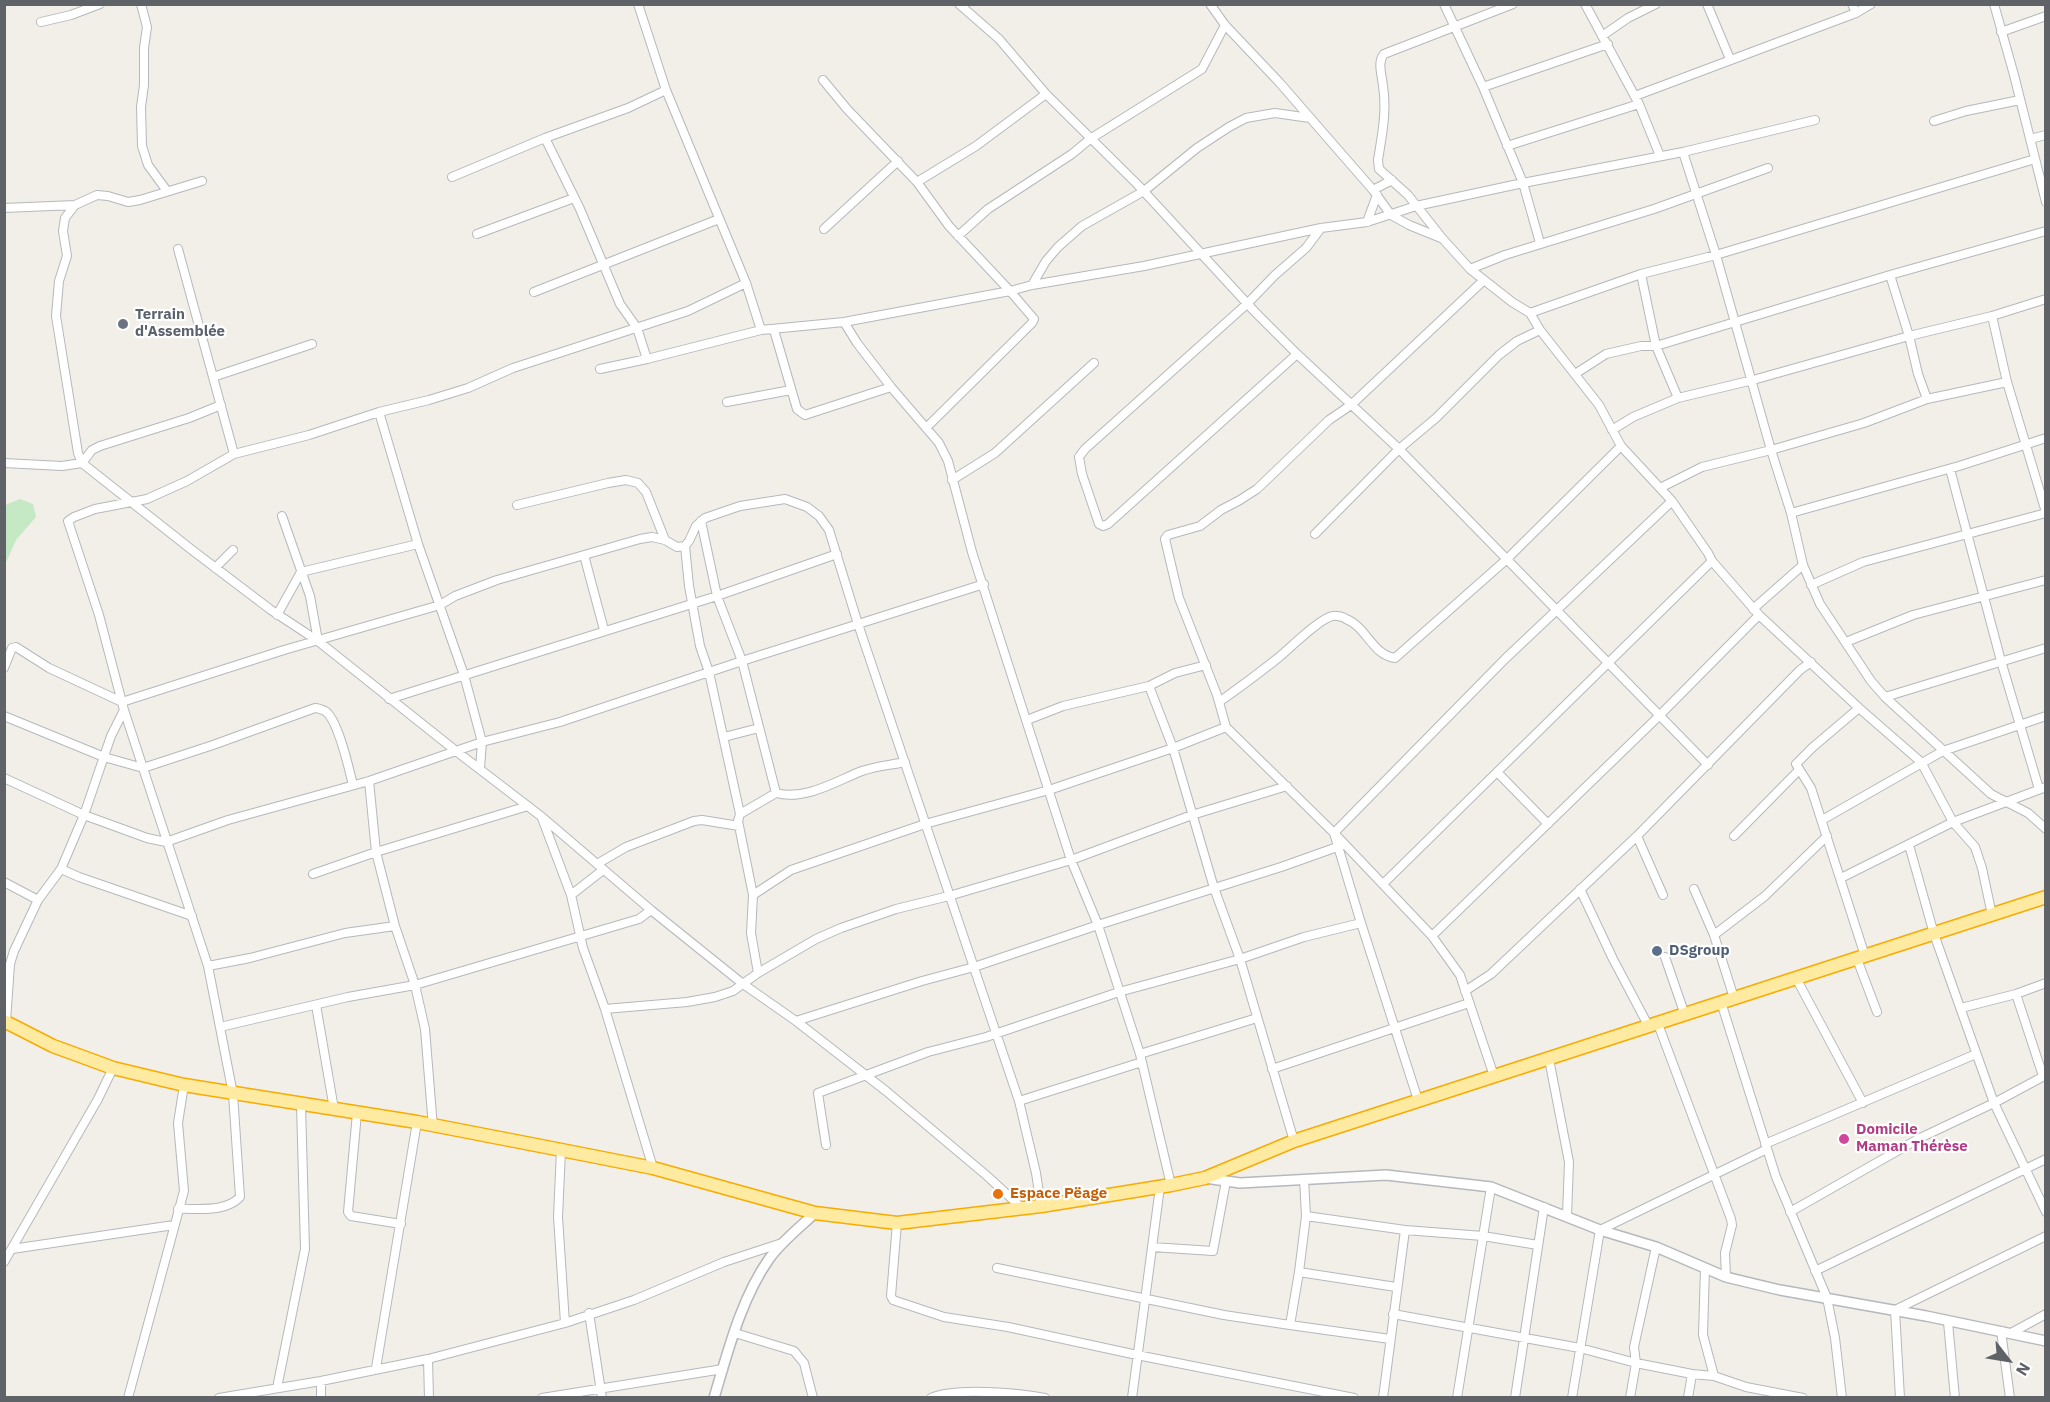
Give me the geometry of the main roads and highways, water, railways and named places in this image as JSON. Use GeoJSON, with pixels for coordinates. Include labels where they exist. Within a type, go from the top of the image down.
{"type":"FeatureCollection","features":[{"type":"Feature","properties":{"kind":"highway"},"geometry":{"type":"LineString","coordinates":[[5,1022],[53,1046],[113,1068],[184,1085],[417,1122],[653,1168],[815,1213],[897,1223],[1041,1206],[1205,1178],[1294,1141],[2046,897]]}},
{"type":"Feature","properties":{"kind":"place","name":"Terrain d'Assemblée"},"geometry":{"type":"Point","coordinates":[123,324]}},
{"type":"Feature","properties":{"kind":"place","name":"DSgroup"},"geometry":{"type":"Point","coordinates":[1657,951]}},
{"type":"Feature","properties":{"kind":"place","name":"Domicile Maman Thérèse"},"geometry":{"type":"Point","coordinates":[1844,1139]}},
{"type":"Feature","properties":{"kind":"place","name":"Espace Pëage"},"geometry":{"type":"Point","coordinates":[998,1194]}}]}
